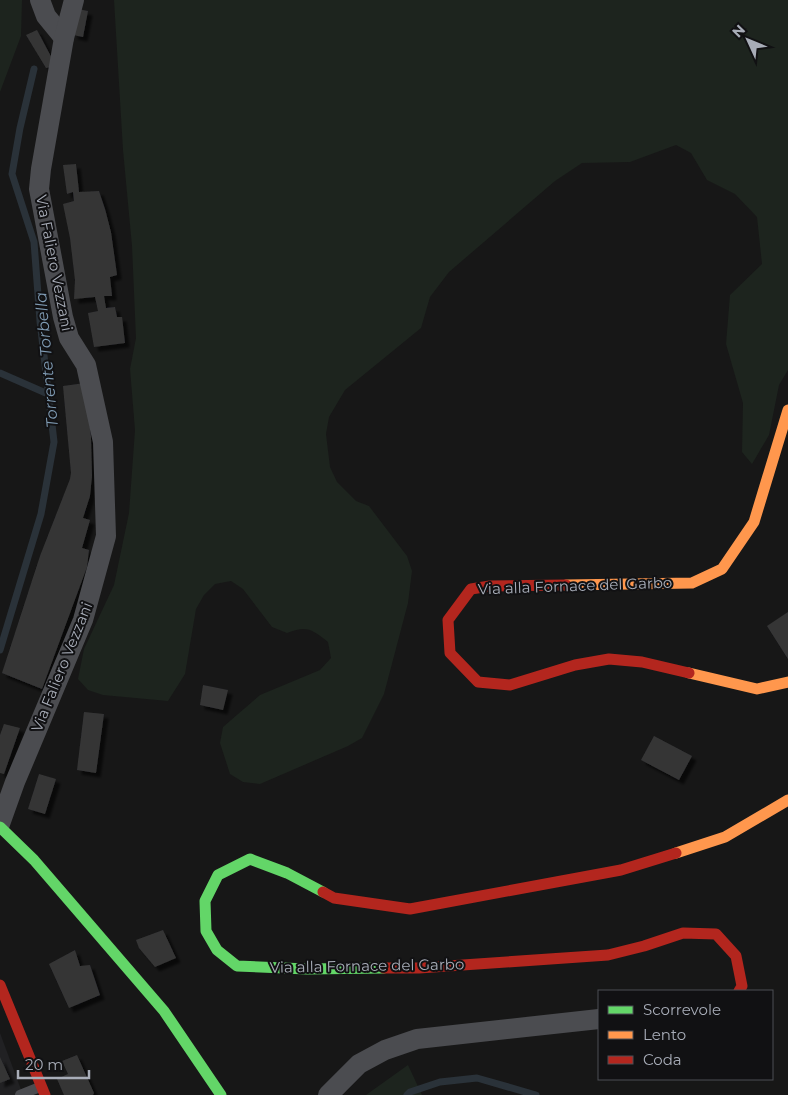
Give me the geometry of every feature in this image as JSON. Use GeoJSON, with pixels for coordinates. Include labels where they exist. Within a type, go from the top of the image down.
{"type":"FeatureCollection","features":[{"type":"Feature","properties":{"kind":"main road","name":"Via alla Fornace del Garbo"},"geometry":{"type":"LineString","coordinates":[[788,410],[754,522],[722,569],[692,583],[490,586],[471,589],[448,620],[450,653],[478,682],[510,685],[575,665],[609,659],[642,662],[757,689],[788,682]]}},
{"type":"Feature","properties":{"kind":"main road","name":"Via alla Fornace del Garbo"},"geometry":{"type":"LineString","coordinates":[[740,990],[742,986],[736,956],[716,934],[683,933],[608,955],[429,968],[307,969],[238,966],[216,950],[206,931],[205,901],[218,875],[250,859],[287,873],[334,898],[410,909],[621,870],[725,837],[788,800]]}},
{"type":"Feature","properties":{"kind":"main road"},"geometry":{"type":"LineString","coordinates":[[0,826],[34,860],[164,1011],[221,1095]]}},
{"type":"Feature","properties":{"kind":"main road"},"geometry":{"type":"LineString","coordinates":[[0,985],[44,1091]]}},
{"type":"Feature","properties":{"kind":"street"},"geometry":{"type":"LineString","coordinates":[[40,0],[46,16],[64,38]]}},
{"type":"Feature","properties":{"kind":"street","name":"Via Faliero Vezzani"},"geometry":{"type":"LineString","coordinates":[[0,826],[15,782],[84,620],[106,536],[103,442],[86,365],[69,338],[63,317],[39,190],[64,38],[74,0]]}},
{"type":"Feature","properties":{"kind":"street"},"geometry":{"type":"LineString","coordinates":[[328,1095],[358,1064],[385,1050],[417,1039],[598,1019]]}},
{"type":"Feature","properties":{"kind":"lane"},"geometry":{"type":"LineString","coordinates":[[20,1095],[44,1091]]}},
{"type":"Feature","properties":{"kind":"shaded area"},"geometry":{"type":"Polygon","coordinates":[[[0,0],[22,0],[21,36],[0,92],[0,0]]]}},
{"type":"Feature","properties":{"kind":"shaded area"},"geometry":{"type":"Polygon","coordinates":[[[114,0],[788,0],[788,370],[779,385],[769,435],[752,464],[742,452],[743,403],[726,344],[730,295],[762,264],[757,217],[735,194],[707,180],[691,153],[676,145],[630,162],[582,163],[555,181],[449,272],[430,297],[421,328],[345,390],[329,417],[326,434],[330,467],[337,482],[356,501],[369,506],[407,556],[412,571],[408,603],[384,694],[362,738],[348,746],[260,784],[243,782],[230,774],[220,743],[223,727],[260,695],[320,670],[331,658],[328,642],[313,631],[300,629],[287,633],[272,627],[243,589],[231,581],[215,584],[204,595],[196,609],[185,674],[168,701],[103,695],[88,690],[78,679],[84,649],[114,585],[129,513],[135,430],[130,369],[136,338],[132,246],[123,150],[114,0]]]}},
{"type":"Feature","properties":{"kind":"shaded area"},"geometry":{"type":"Polygon","coordinates":[[[0,1033],[23,1095],[0,1095],[0,1033]]]}},
{"type":"Feature","properties":{"kind":"shaded area"},"geometry":{"type":"Polygon","coordinates":[[[408,1065],[422,1095],[366,1095],[408,1065]]]}},
{"type":"Feature","properties":{"kind":"building"},"geometry":{"type":"Polygon","coordinates":[[[78,9],[88,11],[83,37],[73,35],[78,9]]]}},
{"type":"Feature","properties":{"kind":"building"},"geometry":{"type":"Polygon","coordinates":[[[37,30],[56,66],[46,68],[26,35],[37,30]]]}},
{"type":"Feature","properties":{"kind":"building"},"geometry":{"type":"Polygon","coordinates":[[[76,164],[79,192],[99,191],[105,209],[111,232],[117,275],[110,277],[112,296],[104,296],[106,308],[115,307],[117,317],[122,317],[125,343],[94,347],[88,313],[98,311],[95,297],[74,299],[75,280],[70,238],[63,204],[74,201],[73,192],[67,194],[63,165],[76,164]]]}},
{"type":"Feature","properties":{"kind":"building"},"geometry":{"type":"Polygon","coordinates":[[[85,383],[91,437],[92,476],[90,496],[83,518],[90,520],[82,548],[89,550],[87,567],[42,689],[2,673],[40,556],[70,479],[63,386],[85,383]]]}},
{"type":"Feature","properties":{"kind":"building"},"geometry":{"type":"Polygon","coordinates":[[[788,612],[788,659],[767,626],[788,612]]]}},
{"type":"Feature","properties":{"kind":"building"},"geometry":{"type":"Polygon","coordinates":[[[203,685],[228,690],[223,710],[200,705],[203,685]]]}},
{"type":"Feature","properties":{"kind":"building"},"geometry":{"type":"Polygon","coordinates":[[[84,712],[104,714],[96,773],[77,770],[84,712]]]}},
{"type":"Feature","properties":{"kind":"building"},"geometry":{"type":"Polygon","coordinates":[[[4,724],[20,728],[4,774],[0,773],[0,735],[4,724]]]}},
{"type":"Feature","properties":{"kind":"building"},"geometry":{"type":"Polygon","coordinates":[[[654,736],[692,756],[679,780],[641,760],[654,736]]]}},
{"type":"Feature","properties":{"kind":"building"},"geometry":{"type":"Polygon","coordinates":[[[39,774],[56,779],[45,814],[28,809],[39,774]]]}},
{"type":"Feature","properties":{"kind":"building"},"geometry":{"type":"Polygon","coordinates":[[[163,930],[176,958],[155,967],[139,948],[136,940],[163,930]]]}},
{"type":"Feature","properties":{"kind":"building"},"geometry":{"type":"Polygon","coordinates":[[[75,950],[80,966],[90,965],[100,995],[69,1008],[49,964],[75,950]]]}},
{"type":"Feature","properties":{"kind":"building"},"geometry":{"type":"Polygon","coordinates":[[[77,1055],[94,1093],[93,1095],[64,1095],[57,1079],[68,1074],[62,1061],[77,1055]]]}},
{"type":"Feature","properties":{"kind":"building"},"geometry":{"type":"Polygon","coordinates":[[[0,1057],[10,1079],[0,1083],[0,1057]]]}},
{"type":"Feature","properties":{"kind":"waterway","name":"Torrente Torbella"},"geometry":{"type":"LineString","coordinates":[[0,650],[41,514],[54,442],[40,321],[34,242],[12,174],[20,128],[34,69]]}},
{"type":"Feature","properties":{"kind":"waterway"},"geometry":{"type":"LineString","coordinates":[[0,373],[48,394]]}},
{"type":"Feature","properties":{"kind":"waterway"},"geometry":{"type":"LineString","coordinates":[[407,1095],[410,1092],[440,1082],[477,1078],[536,1095]]}},
{"type":"Feature","properties":{"kind":"traffic: fast"},"geometry":{"type":"LineString","coordinates":[[0,827],[34,860],[164,1011],[221,1095]]}},
{"type":"Feature","properties":{"kind":"traffic: fast"},"geometry":{"type":"LineString","coordinates":[[323,892],[287,873],[250,859],[218,875],[205,901],[206,931],[217,950],[237,966],[307,969],[384,968]]}},
{"type":"Feature","properties":{"kind":"traffic: slow"},"geometry":{"type":"LineString","coordinates":[[566,585],[692,583],[722,569],[754,522],[788,410]]}},
{"type":"Feature","properties":{"kind":"traffic: slow"},"geometry":{"type":"LineString","coordinates":[[689,673],[757,689],[788,682]]}},
{"type":"Feature","properties":{"kind":"traffic: slow"},"geometry":{"type":"LineString","coordinates":[[676,853],[725,837],[788,800]]}},
{"type":"Feature","properties":{"kind":"traffic: jam"},"geometry":{"type":"LineString","coordinates":[[566,585],[490,586],[471,589],[448,620],[450,653],[478,682],[510,685],[575,665],[609,659],[642,662],[689,673]]}},
{"type":"Feature","properties":{"kind":"traffic: jam"},"geometry":{"type":"LineString","coordinates":[[323,892],[334,898],[410,909],[621,870],[676,853]]}},
{"type":"Feature","properties":{"kind":"traffic: jam"},"geometry":{"type":"LineString","coordinates":[[384,968],[419,968],[608,955],[683,933],[716,934],[736,956],[742,986],[740,990]]}},
{"type":"Feature","properties":{"kind":"traffic: jam"},"geometry":{"type":"LineString","coordinates":[[0,985],[45,1095]]}}]}
